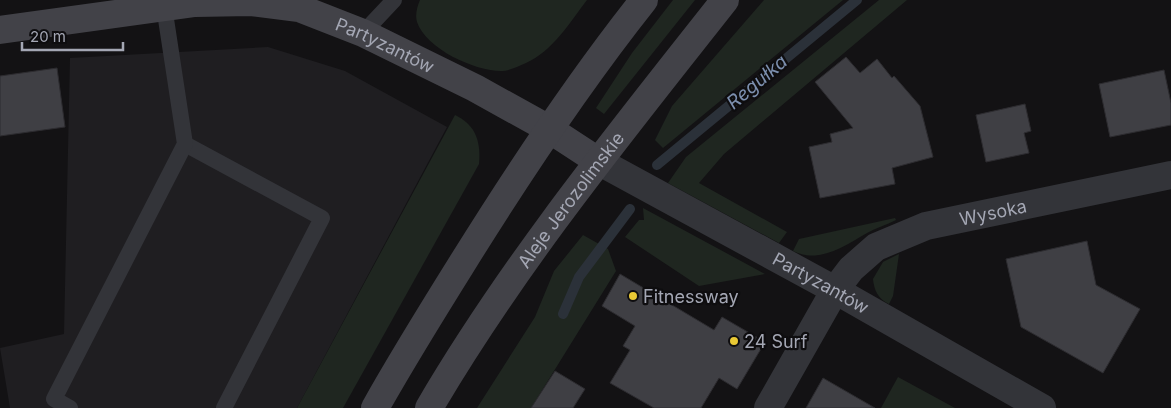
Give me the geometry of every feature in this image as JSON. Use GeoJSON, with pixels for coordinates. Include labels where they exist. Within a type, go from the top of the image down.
{"type":"FeatureCollection","features":[{"type":"Feature","properties":{"kind":"main road"},"geometry":{"type":"LineString","coordinates":[[375,408],[399,365],[494,211],[587,74],[644,0]]}},
{"type":"Feature","properties":{"kind":"main road","name":"Aleje Jerozolimskie"},"geometry":{"type":"LineString","coordinates":[[429,408],[458,358],[598,161],[725,0]]}},
{"type":"Feature","properties":{"kind":"main road","name":"Partyzantów"},"geometry":{"type":"LineString","coordinates":[[0,30],[164,6],[221,2],[278,2],[299,8],[363,33],[475,88],[549,130],[598,161]]}},
{"type":"Feature","properties":{"kind":"street","name":"Partyzantów"},"geometry":{"type":"LineString","coordinates":[[598,161],[835,290],[1042,408]]}},
{"type":"Feature","properties":{"kind":"street","name":"Wysoka"},"geometry":{"type":"LineString","coordinates":[[768,408],[835,290],[852,269],[876,247],[918,228],[1171,174]]}},
{"type":"Feature","properties":{"kind":"lane"},"geometry":{"type":"LineString","coordinates":[[363,33],[394,0]]}},
{"type":"Feature","properties":{"kind":"lane"},"geometry":{"type":"LineString","coordinates":[[70,408],[54,399],[185,144],[164,6]]}},
{"type":"Feature","properties":{"kind":"lane"},"geometry":{"type":"LineString","coordinates":[[185,144],[322,218],[224,408]]}},
{"type":"Feature","properties":{"kind":"shaded area"},"geometry":{"type":"Polygon","coordinates":[[[420,0],[587,0],[553,44],[545,51],[526,63],[501,71],[465,63],[430,41],[422,32],[417,22],[416,17],[420,0]]]}},
{"type":"Feature","properties":{"kind":"shaded area"},"geometry":{"type":"Polygon","coordinates":[[[673,0],[695,0],[604,114],[596,108],[632,53],[673,0]]]}},
{"type":"Feature","properties":{"kind":"shaded area"},"geometry":{"type":"Polygon","coordinates":[[[764,0],[843,0],[663,148],[655,140],[672,106],[764,0]]]}},
{"type":"Feature","properties":{"kind":"shaded area"},"geometry":{"type":"Polygon","coordinates":[[[879,0],[907,0],[724,154],[699,183],[787,232],[779,243],[668,183],[686,157],[879,0]]]}},
{"type":"Feature","properties":{"kind":"shaded area"},"geometry":{"type":"Polygon","coordinates":[[[268,47],[345,71],[447,127],[297,408],[10,408],[0,348],[64,334],[70,58],[268,47]]]}},
{"type":"Feature","properties":{"kind":"shaded area"},"geometry":{"type":"Polygon","coordinates":[[[455,115],[468,124],[476,135],[479,148],[479,164],[343,408],[297,408],[455,115]]]}},
{"type":"Feature","properties":{"kind":"shaded area"},"geometry":{"type":"Polygon","coordinates":[[[643,208],[765,274],[699,286],[625,237],[639,220],[644,220],[643,208]]]}},
{"type":"Feature","properties":{"kind":"shaded area"},"geometry":{"type":"Polygon","coordinates":[[[895,218],[896,220],[870,231],[832,252],[813,256],[793,251],[799,239],[895,218]]]}},
{"type":"Feature","properties":{"kind":"shaded area"},"geometry":{"type":"Polygon","coordinates":[[[583,235],[608,249],[616,271],[531,408],[477,408],[535,317],[554,271],[583,235]]]}},
{"type":"Feature","properties":{"kind":"shaded area"},"geometry":{"type":"Polygon","coordinates":[[[899,254],[893,296],[889,304],[877,294],[873,279],[883,262],[899,254]]]}},
{"type":"Feature","properties":{"kind":"shaded area"},"geometry":{"type":"Polygon","coordinates":[[[898,377],[955,408],[881,408],[898,377]]]}},
{"type":"Feature","properties":{"kind":"building"},"geometry":{"type":"Polygon","coordinates":[[[846,57],[860,73],[877,59],[892,78],[894,76],[920,106],[933,157],[892,168],[895,184],[820,198],[809,147],[832,142],[830,134],[853,128],[815,82],[846,57]]]}},
{"type":"Feature","properties":{"kind":"building"},"geometry":{"type":"Polygon","coordinates":[[[57,68],[65,127],[0,136],[0,76],[57,68]]]}},
{"type":"Feature","properties":{"kind":"building"},"geometry":{"type":"Polygon","coordinates":[[[1164,70],[1171,103],[1171,125],[1110,137],[1099,84],[1164,70]]]}},
{"type":"Feature","properties":{"kind":"building"},"geometry":{"type":"Polygon","coordinates":[[[1025,104],[1031,131],[1024,133],[1029,153],[986,162],[976,115],[1025,104]]]}},
{"type":"Feature","properties":{"kind":"building"},"geometry":{"type":"Polygon","coordinates":[[[1087,241],[1096,285],[1140,309],[1103,373],[1021,327],[1006,259],[1087,241]]]}},
{"type":"Feature","properties":{"kind":"building"},"geometry":{"type":"Polygon","coordinates":[[[620,274],[714,330],[722,317],[765,342],[737,389],[719,378],[701,408],[654,408],[610,383],[630,350],[623,346],[635,326],[602,306],[620,274]]]}},
{"type":"Feature","properties":{"kind":"building"},"geometry":{"type":"Polygon","coordinates":[[[555,371],[585,389],[573,408],[531,408],[555,371]]]}},
{"type":"Feature","properties":{"kind":"building"},"geometry":{"type":"Polygon","coordinates":[[[823,378],[875,408],[806,408],[823,378]]]}},
{"type":"Feature","properties":{"kind":"waterway","name":"Regułka"},"geometry":{"type":"LineString","coordinates":[[657,165],[857,0]]}},
{"type":"Feature","properties":{"kind":"waterway","name":"Regułka"},"geometry":{"type":"LineString","coordinates":[[563,314],[579,277],[630,209]]}},
{"type":"Feature","properties":{"kind":"place","name":"Fitnessway"},"geometry":{"type":"Point","coordinates":[633,296]}},
{"type":"Feature","properties":{"kind":"place","name":"24 Surf"},"geometry":{"type":"Point","coordinates":[734,341]}}]}
